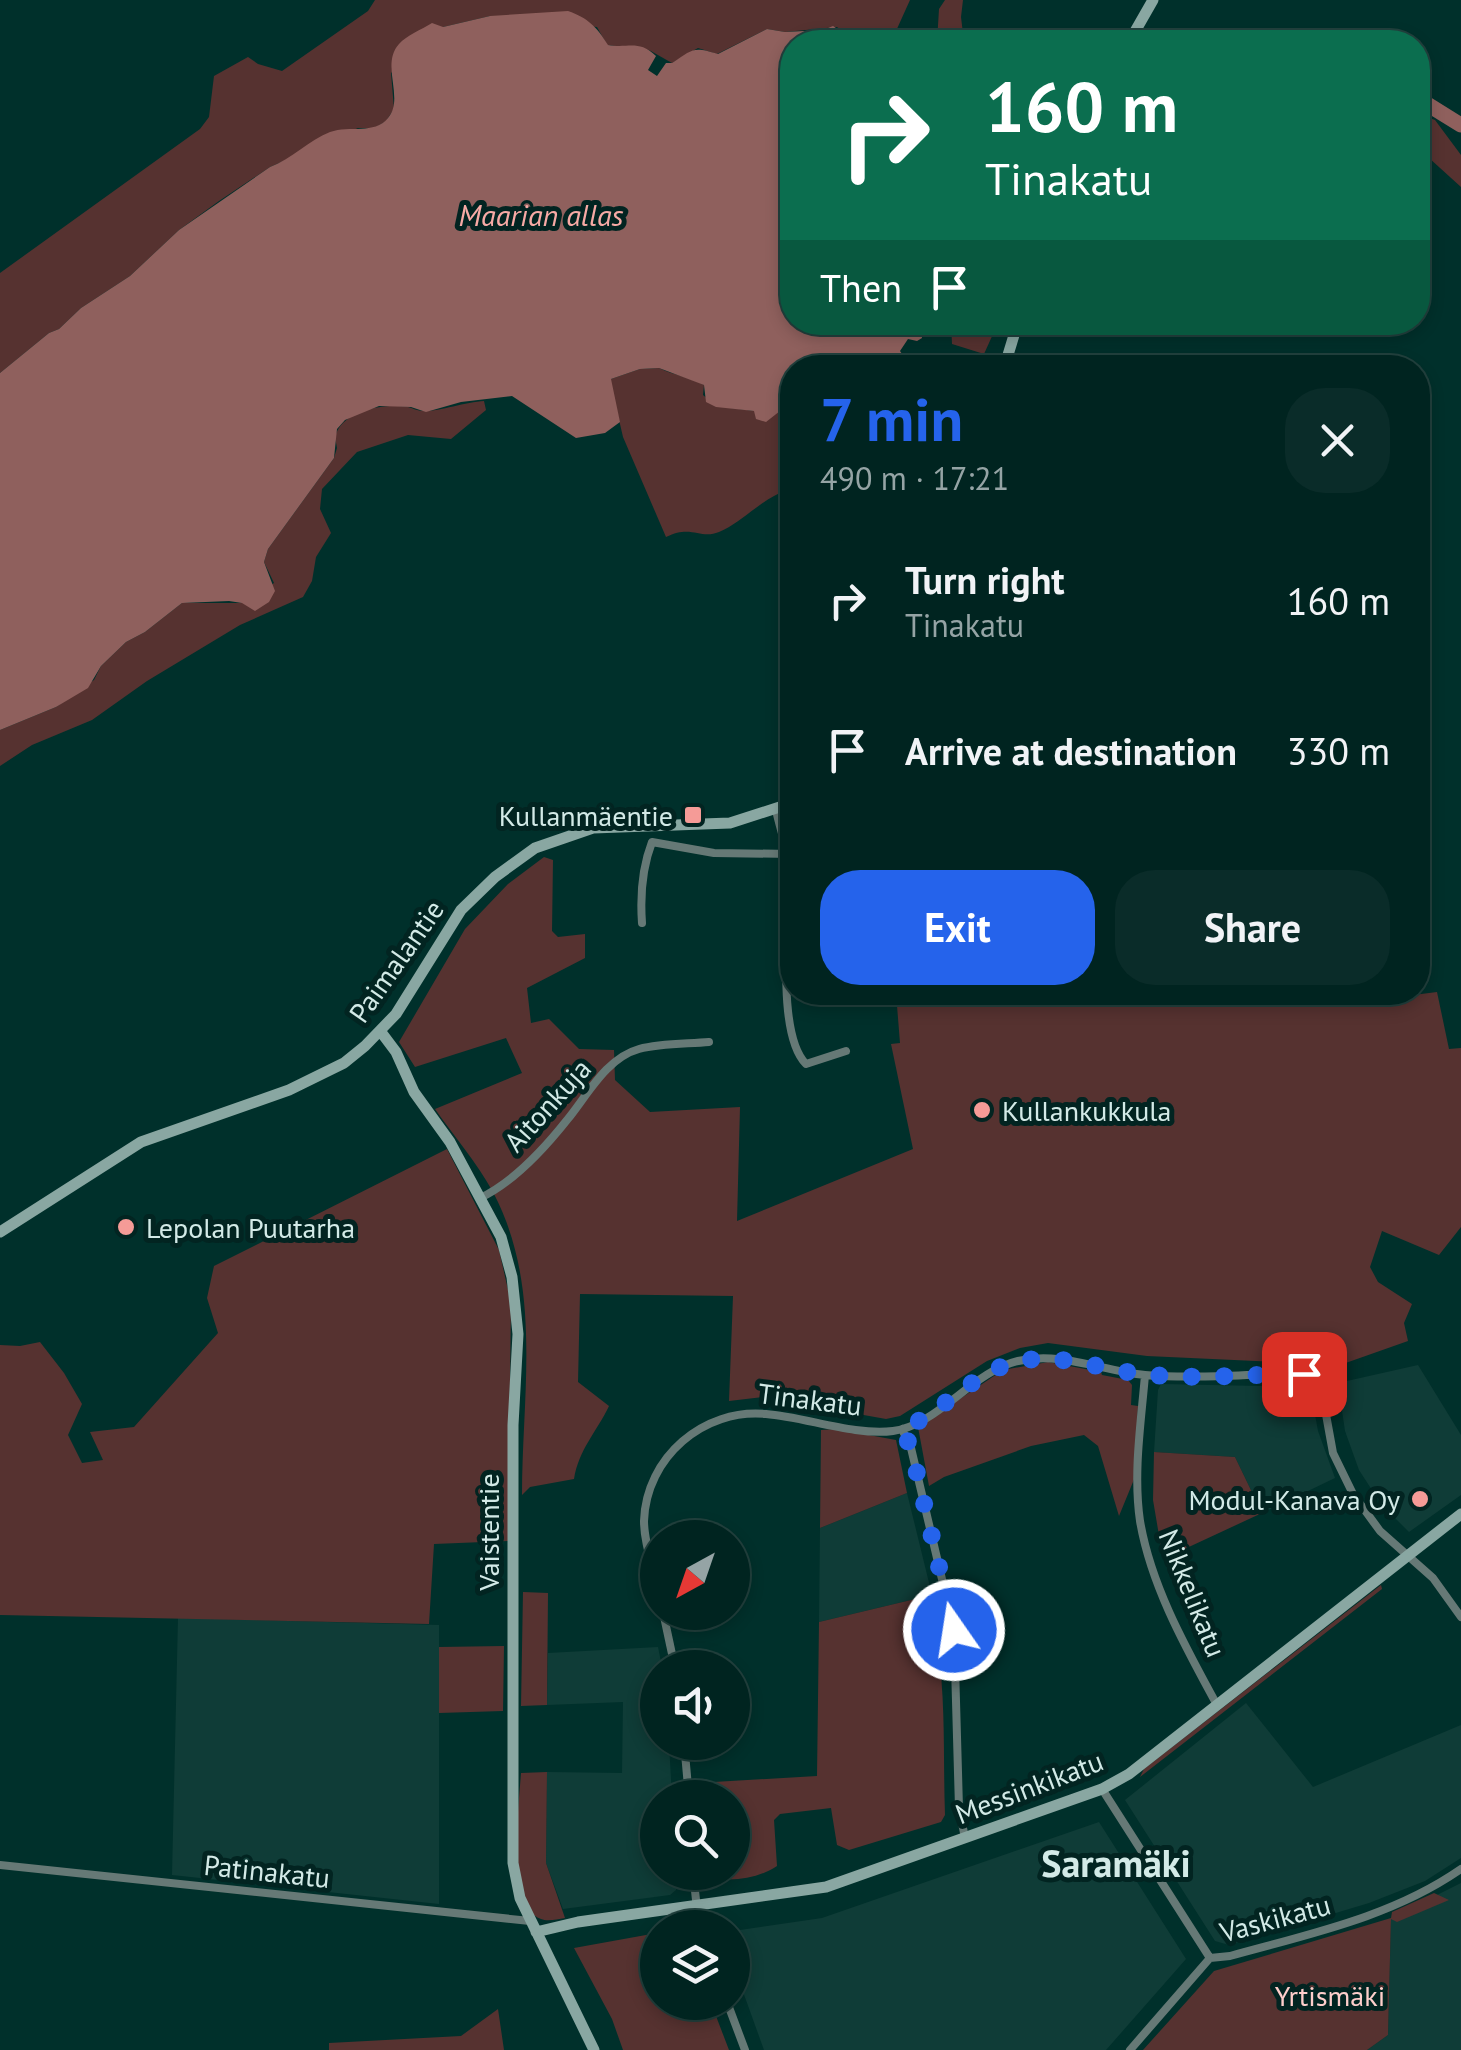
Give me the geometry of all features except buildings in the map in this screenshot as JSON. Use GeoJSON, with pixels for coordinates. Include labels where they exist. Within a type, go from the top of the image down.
{"type":"FeatureCollection","features":[{"type":"Feature","properties":{"kind":"street"},"geometry":{"type":"LineString","coordinates":[[1136,30],[1153,0]]}},
{"type":"Feature","properties":{"kind":"street","name":"Paimalantie"},"geometry":{"type":"LineString","coordinates":[[0,1232],[141,1142],[306,1083],[344,1063],[381,1032],[409,996],[442,936],[462,910],[495,876],[535,848],[593,828],[730,823],[780,808]]}},
{"type":"Feature","properties":{"kind":"street"},"geometry":{"type":"LineString","coordinates":[[776,810],[780,823]]}},
{"type":"Feature","properties":{"kind":"street"},"geometry":{"type":"LineString","coordinates":[[642,923],[644,873],[652,842],[714,853],[780,854]]}},
{"type":"Feature","properties":{"kind":"street"},"geometry":{"type":"LineString","coordinates":[[788,1005],[795,1047],[806,1064],[846,1052]]}},
{"type":"Feature","properties":{"kind":"street","name":"Vaistentie"},"geometry":{"type":"LineString","coordinates":[[381,1032],[396,1052],[414,1092],[450,1142],[500,1238],[517,1307],[512,1821],[517,1887],[594,2050]]}},
{"type":"Feature","properties":{"kind":"street","name":"Aitonkuja"},"geometry":{"type":"LineString","coordinates":[[480,1198],[500,1188],[562,1126],[596,1081],[622,1058],[639,1049],[709,1042]]}},
{"type":"Feature","properties":{"kind":"street"},"geometry":{"type":"LineString","coordinates":[[965,1838],[959,1808],[954,1630],[911,1448],[902,1429],[922,1420],[987,1374],[1020,1361],[1058,1358],[1145,1374],[1316,1377],[1322,1390],[1326,1432],[1342,1474],[1365,1514],[1433,1578],[1461,1617]]}},
{"type":"Feature","properties":{"kind":"street","name":"Nikkelikatu"},"geometry":{"type":"LineString","coordinates":[[1145,1374],[1137,1476],[1142,1532],[1162,1595],[1217,1706]]}},
{"type":"Feature","properties":{"kind":"street","name":"Tinakatu"},"geometry":{"type":"LineString","coordinates":[[646,1520],[648,1497],[671,1452],[700,1428],[722,1418],[756,1413],[881,1431],[902,1429]]}},
{"type":"Feature","properties":{"kind":"street","name":"Messinkikatu"},"geometry":{"type":"LineString","coordinates":[[533,1927],[826,1887],[1102,1789],[1128,1774],[1217,1706],[1461,1514]]}},
{"type":"Feature","properties":{"kind":"street"},"geometry":{"type":"LineString","coordinates":[[1102,1789],[1210,1958]]}},
{"type":"Feature","properties":{"kind":"street","name":"Patinakatu"},"geometry":{"type":"LineString","coordinates":[[0,1865],[533,1927]]}},
{"type":"Feature","properties":{"kind":"street","name":"Vaskikatu"},"geometry":{"type":"LineString","coordinates":[[1130,2050],[1210,1958],[1230,1956],[1372,1916],[1435,1888],[1461,1869]]}},
{"type":"Feature","properties":{"kind":"street"},"geometry":{"type":"LineString","coordinates":[[694,1890],[696,1910]]}},
{"type":"Feature","properties":{"kind":"street"},"geometry":{"type":"LineString","coordinates":[[733,2020],[745,2050]]}},
{"type":"Feature","properties":{"kind":"shaded area"},"geometry":{"type":"Polygon","coordinates":[[[1418,1365],[1461,1435],[1461,1495],[1409,1532],[1381,1504],[1359,1470],[1345,1431],[1338,1383],[1418,1365]]]}},
{"type":"Feature","properties":{"kind":"shaded area"},"geometry":{"type":"Polygon","coordinates":[[[1161,1384],[1310,1387],[1318,1431],[1335,1478],[1262,1513],[1235,1457],[1154,1452],[1161,1384]]]}},
{"type":"Feature","properties":{"kind":"shaded area"},"geometry":{"type":"Polygon","coordinates":[[[907,1493],[932,1595],[819,1622],[820,1528],[907,1493]]]}},
{"type":"Feature","properties":{"kind":"shaded area"},"geometry":{"type":"Polygon","coordinates":[[[178,1618],[439,1625],[439,1904],[172,1875],[178,1618]]]}},
{"type":"Feature","properties":{"kind":"shaded area"},"geometry":{"type":"Polygon","coordinates":[[[658,1647],[659,1650],[640,1650],[640,1760],[670,1760],[671,1780],[640,1780],[640,1890],[676,1890],[670,1895],[563,1909],[546,1863],[547,1772],[622,1773],[623,1702],[547,1705],[548,1653],[658,1647]]]}},
{"type":"Feature","properties":{"kind":"shaded area"},"geometry":{"type":"Polygon","coordinates":[[[1246,1703],[1313,1787],[1461,1725],[1461,1858],[1425,1881],[1369,1903],[1229,1945],[1215,1941],[1125,1800],[1246,1703]]]}},
{"type":"Feature","properties":{"kind":"shaded area"},"geometry":{"type":"Polygon","coordinates":[[[1099,1822],[1186,1959],[1106,2050],[764,2050],[750,2011],[750,1929],[822,1918],[1099,1822]]]}},
{"type":"Feature","properties":{"kind":"shaded area"},"geometry":{"type":"Polygon","coordinates":[[[1461,1883],[1461,2050],[1367,2050],[1388,2035],[1391,1918],[1461,1883]]]}},
{"type":"Feature","properties":{"kind":"green space"},"geometry":{"type":"Polygon","coordinates":[[[375,0],[910,0],[896,30],[767,29],[717,54],[698,48],[672,63],[649,50],[607,45],[597,27],[490,16],[443,27],[391,73],[394,109],[386,121],[375,128],[358,128],[270,167],[179,230],[130,276],[81,308],[0,373],[0,273],[200,129],[209,117],[214,76],[248,57],[282,71],[368,11],[375,0]]]}},
{"type":"Feature","properties":{"kind":"green space"},"geometry":{"type":"Polygon","coordinates":[[[945,0],[963,0],[963,30],[938,30],[939,9],[945,0]]]}},
{"type":"Feature","properties":{"kind":"green space"},"geometry":{"type":"Polygon","coordinates":[[[1430,118],[1461,155],[1461,187],[1430,159],[1430,118]]]}},
{"type":"Feature","properties":{"kind":"green space"},"geometry":{"type":"Polygon","coordinates":[[[952,335],[993,335],[984,354],[952,344],[952,335]]]}},
{"type":"Feature","properties":{"kind":"green space"},"geometry":{"type":"Polygon","coordinates":[[[659,368],[694,380],[704,385],[703,395],[716,406],[780,410],[780,494],[719,532],[683,532],[666,537],[623,437],[611,385],[611,379],[640,369],[659,368]]]}},
{"type":"Feature","properties":{"kind":"green space"},"geometry":{"type":"Polygon","coordinates":[[[484,401],[486,410],[451,439],[408,435],[357,452],[322,489],[320,509],[331,533],[316,557],[312,581],[303,597],[240,625],[147,681],[92,720],[32,745],[0,766],[0,730],[56,707],[94,680],[101,666],[126,642],[182,603],[242,603],[274,583],[264,562],[268,549],[334,458],[335,437],[346,420],[376,408],[398,406],[429,411],[484,401]]]}},
{"type":"Feature","properties":{"kind":"green space"},"geometry":{"type":"Polygon","coordinates":[[[544,857],[553,860],[552,931],[558,937],[585,934],[585,958],[527,988],[531,1023],[549,1019],[579,1049],[614,1050],[615,1080],[650,1112],[740,1107],[737,1221],[913,1149],[891,1044],[900,1043],[897,1005],[1430,1005],[1430,993],[1437,992],[1449,1049],[1461,1048],[1461,1227],[1439,1255],[1382,1231],[1370,1267],[1378,1282],[1412,1304],[1404,1323],[1408,1341],[1340,1365],[1147,1356],[1048,1343],[1020,1348],[987,1361],[900,1416],[886,1419],[763,1397],[729,1401],[733,1296],[580,1294],[578,1382],[609,1406],[584,1450],[574,1479],[530,1487],[522,1495],[526,1341],[519,1265],[493,1192],[435,1109],[522,1073],[506,1038],[415,1067],[399,1042],[465,929],[508,884],[544,857]]]}},
{"type":"Feature","properties":{"kind":"green space"},"geometry":{"type":"Polygon","coordinates":[[[447,1149],[499,1250],[511,1303],[508,1541],[434,1544],[429,1624],[0,1615],[0,1345],[40,1342],[82,1404],[68,1435],[82,1463],[103,1460],[90,1432],[134,1427],[218,1333],[207,1298],[214,1266],[447,1149]]]}},
{"type":"Feature","properties":{"kind":"green space"},"geometry":{"type":"Polygon","coordinates":[[[1048,1362],[1101,1372],[1128,1380],[1132,1385],[1131,1405],[1138,1406],[1135,1477],[1119,1516],[1098,1446],[1084,1435],[1031,1446],[929,1486],[918,1427],[1003,1370],[1048,1362]]]}},
{"type":"Feature","properties":{"kind":"green space"},"geometry":{"type":"Polygon","coordinates":[[[821,1430],[896,1440],[907,1493],[820,1528],[821,1430]]]}},
{"type":"Feature","properties":{"kind":"green space"},"geometry":{"type":"Polygon","coordinates":[[[1154,1452],[1235,1457],[1262,1513],[1163,1559],[1153,1500],[1154,1452]]]}},
{"type":"Feature","properties":{"kind":"green space"},"geometry":{"type":"Polygon","coordinates":[[[1381,1585],[1382,1589],[1140,1777],[1144,1769],[1381,1585]]]}},
{"type":"Feature","properties":{"kind":"green space"},"geometry":{"type":"Polygon","coordinates":[[[523,1592],[548,1593],[547,1705],[521,1706],[523,1592]]]}},
{"type":"Feature","properties":{"kind":"green space"},"geometry":{"type":"Polygon","coordinates":[[[932,1595],[941,1670],[945,1815],[941,1822],[849,1850],[837,1845],[831,1808],[780,1814],[774,1820],[777,1866],[750,1877],[748,1780],[817,1776],[819,1622],[932,1595]]]}},
{"type":"Feature","properties":{"kind":"green space"},"geometry":{"type":"Polygon","coordinates":[[[504,1646],[503,1711],[439,1713],[439,1647],[504,1646]]]}},
{"type":"Feature","properties":{"kind":"green space"},"geometry":{"type":"Polygon","coordinates":[[[547,1772],[546,1863],[565,1918],[550,1920],[541,1919],[530,1910],[523,1895],[517,1852],[521,1773],[547,1772]]]}},
{"type":"Feature","properties":{"kind":"green space","name":"Yrtismäki"},"geometry":{"type":"Polygon","coordinates":[[[1434,1893],[1449,1900],[1397,1922],[1391,1919],[1388,2035],[1367,2050],[1143,2050],[1214,1971],[1391,1918],[1392,1912],[1434,1893]]]}},
{"type":"Feature","properties":{"kind":"green space"},"geometry":{"type":"Polygon","coordinates":[[[640,1936],[640,2020],[718,2020],[729,2050],[623,2050],[612,2019],[574,1948],[640,1936]]]}},
{"type":"Feature","properties":{"kind":"green space"},"geometry":{"type":"Polygon","coordinates":[[[498,2009],[504,2050],[329,2050],[329,2043],[461,2036],[498,2009]]]}},
{"type":"Feature","properties":{"kind":"water","name":"Maarian allas"},"geometry":{"type":"Polygon","coordinates":[[[568,11],[591,24],[608,45],[638,46],[650,51],[656,56],[648,70],[657,76],[666,63],[689,52],[718,54],[767,29],[780,31],[780,335],[922,338],[908,339],[900,351],[903,355],[780,355],[780,411],[766,422],[756,419],[754,411],[716,407],[706,402],[704,385],[659,368],[640,369],[611,379],[620,422],[605,433],[576,438],[512,396],[461,402],[426,412],[411,407],[379,406],[345,420],[337,429],[334,458],[268,549],[264,562],[275,591],[269,602],[255,611],[229,601],[182,603],[126,642],[101,666],[88,688],[56,707],[0,730],[0,373],[81,308],[130,276],[179,230],[270,167],[330,132],[382,123],[393,110],[394,52],[410,35],[432,23],[443,27],[490,16],[568,11]]]}},
{"type":"Feature","properties":{"kind":"waterway"},"geometry":{"type":"LineString","coordinates":[[1430,106],[1461,125]]}},
{"type":"Feature","properties":{"kind":"place","name":"Kullanmäentie"},"geometry":{"type":"Point","coordinates":[693,815]}},
{"type":"Feature","properties":{"kind":"place","name":"Kullankukkula"},"geometry":{"type":"Point","coordinates":[982,1110]}},
{"type":"Feature","properties":{"kind":"place","name":"Lepolan Puutarha"},"geometry":{"type":"Point","coordinates":[126,1227]}},
{"type":"Feature","properties":{"kind":"place","name":"Modul-Kanava Oy"},"geometry":{"type":"Point","coordinates":[1420,1499]}},
{"type":"Feature","properties":{"kind":"district","name":"Saramäki"},"geometry":{"type":"Point","coordinates":[1116,1862]}},
{"type":"Feature","properties":{"kind":"route"},"geometry":{"type":"LineString","coordinates":[[954,1630],[911,1448],[902,1429],[922,1420],[987,1374],[1039,1358],[1145,1374],[1304,1374]]}}]}
